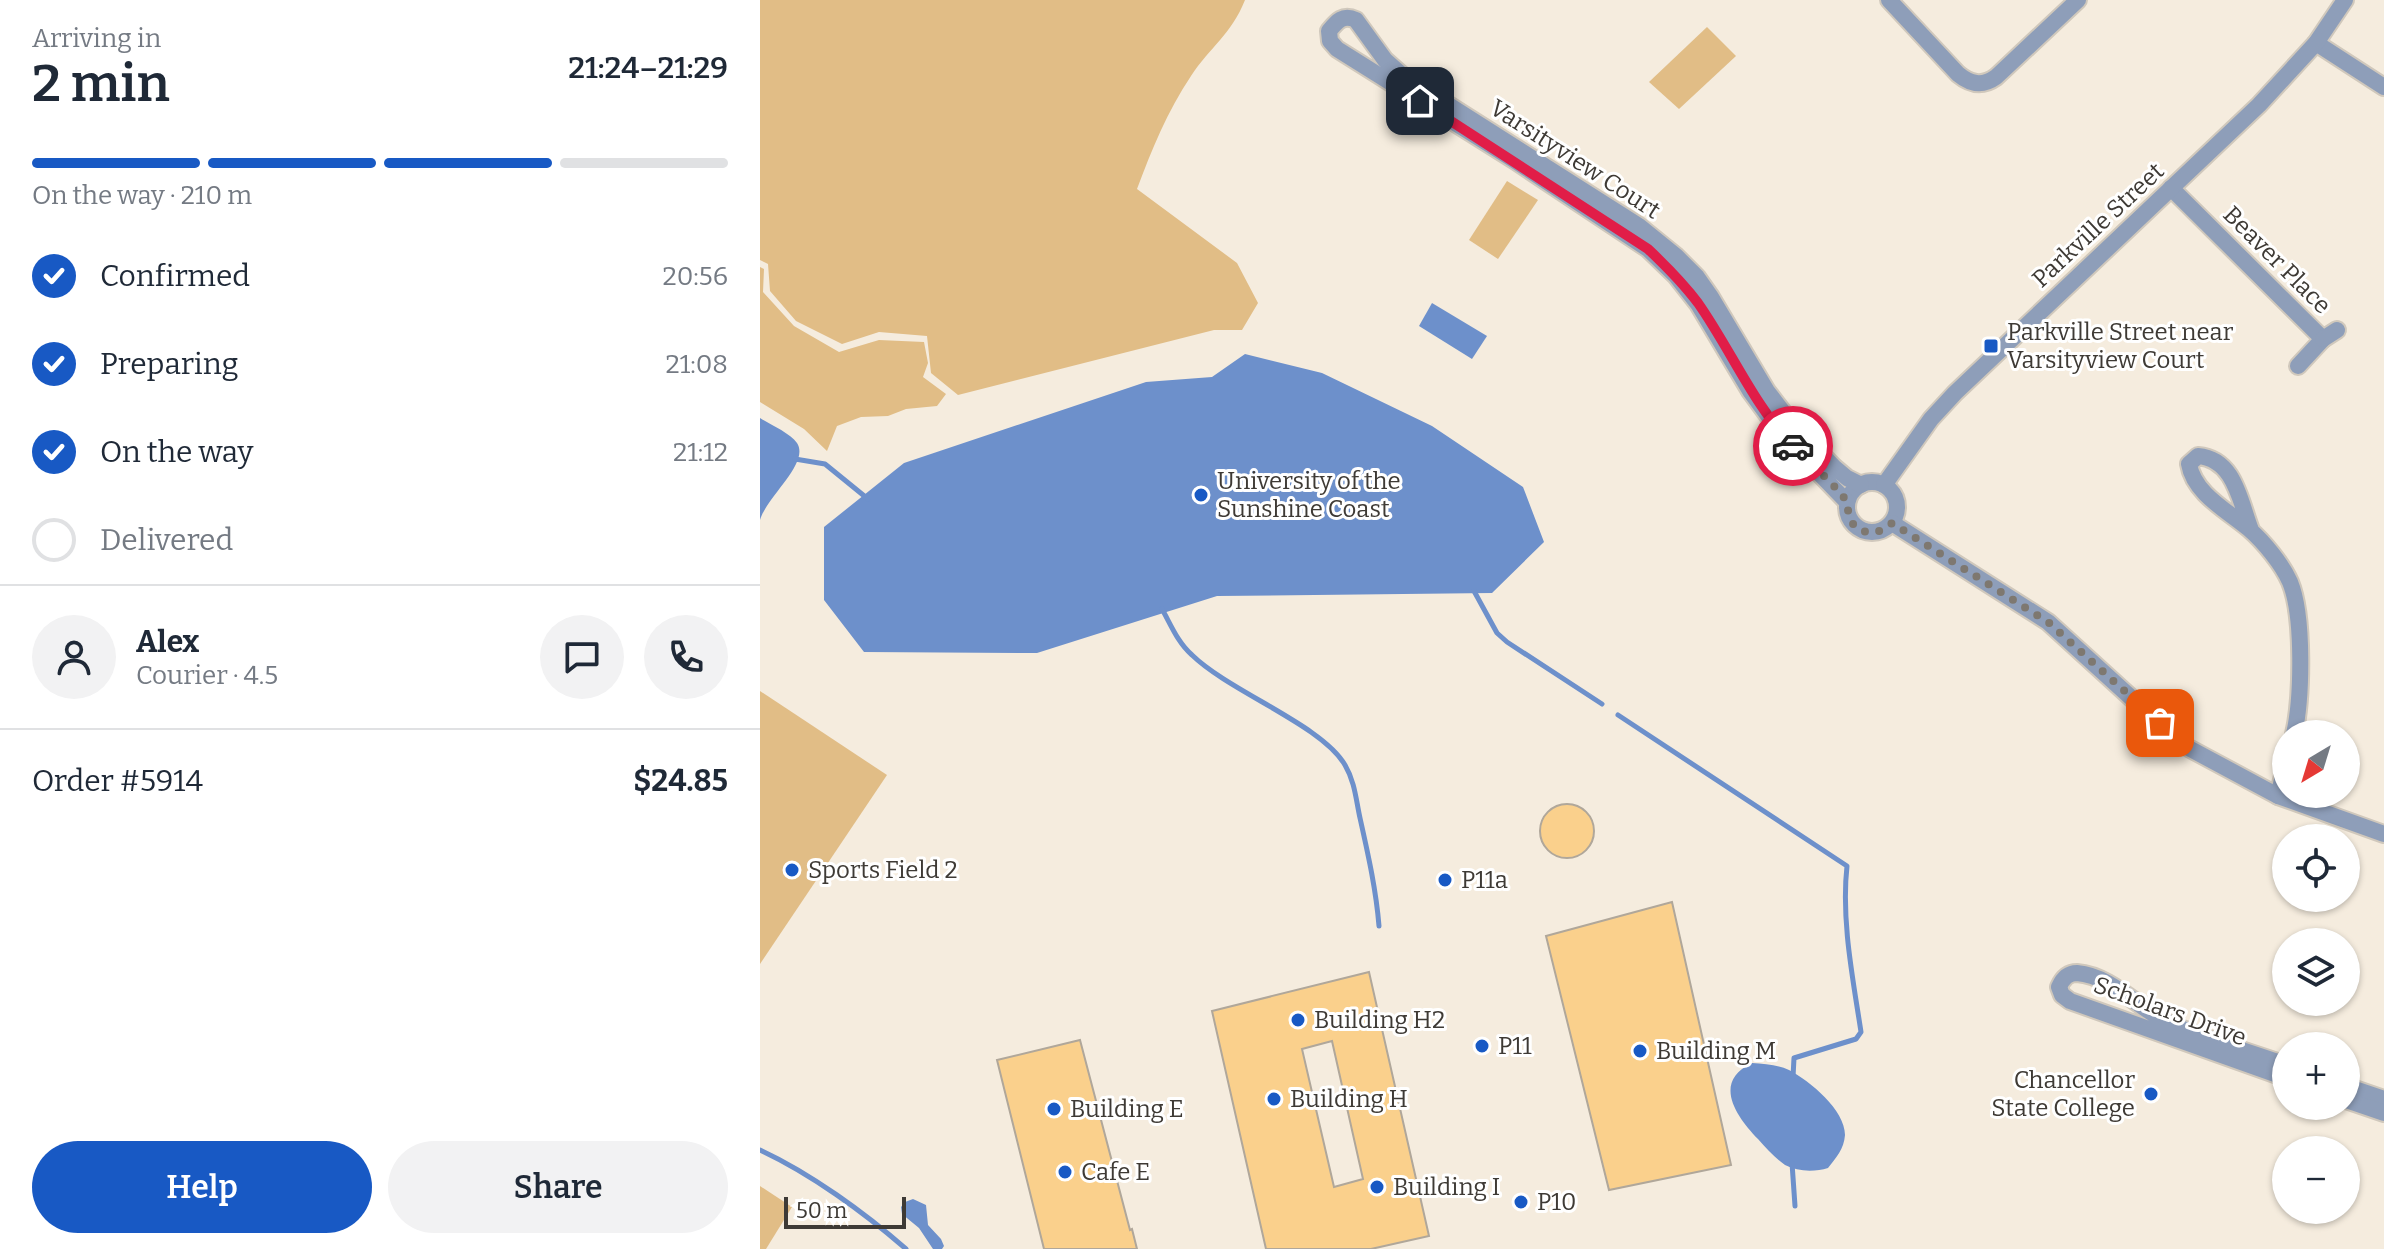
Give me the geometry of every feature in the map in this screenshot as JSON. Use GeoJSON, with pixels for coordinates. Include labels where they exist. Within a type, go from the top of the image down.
{"type":"FeatureCollection","features":[{"type":"Feature","properties":{"kind":"street"},"geometry":{"type":"LineString","coordinates":[[1889,0],[1958,74],[1976,84],[1996,77],[2078,0]]}},
{"type":"Feature","properties":{"kind":"street","name":"Parkville Street"},"geometry":{"type":"LineString","coordinates":[[1884,485],[1931,419],[1955,393],[2259,105],[2316,43],[2345,0]]}},
{"type":"Feature","properties":{"kind":"street"},"geometry":{"type":"LineString","coordinates":[[2316,43],[2384,87]]}},
{"type":"Feature","properties":{"kind":"street","name":"Varsityview Court"},"geometry":{"type":"LineString","coordinates":[[1399,81],[1552,178],[1639,226],[1676,256],[1697,277],[1705,300],[1750,391],[1783,436],[1847,502]]}},
{"type":"Feature","properties":{"kind":"street","name":"Beaver Place"},"geometry":{"type":"LineString","coordinates":[[2171,188],[2323,339],[2298,366]]}},
{"type":"Feature","properties":{"kind":"street","name":"Varsityview Court"},"geometry":{"type":"LineString","coordinates":[[1705,300],[1793,425],[1834,467],[1861,485]]}},
{"type":"Feature","properties":{"kind":"street"},"geometry":{"type":"LineString","coordinates":[[2323,339],[2337,330]]}},
{"type":"Feature","properties":{"kind":"street"},"geometry":{"type":"LineString","coordinates":[[2251,530],[2230,474],[2208,456],[2198,456],[2189,464],[2191,476],[2221,508],[2251,530],[2281,567],[2294,597],[2299,641],[2296,720]]}},
{"type":"Feature","properties":{"kind":"street"},"geometry":{"type":"LineString","coordinates":[[1877,482],[1884,485],[1891,490],[1897,503],[1896,517],[1878,532],[1861,530],[1849,518],[1847,502],[1861,485],[1877,482]]}},
{"type":"Feature","properties":{"kind":"street"},"geometry":{"type":"LineString","coordinates":[[1892,523],[2048,622],[2183,745],[2272,793]]}},
{"type":"Feature","properties":{"kind":"street"},"geometry":{"type":"LineString","coordinates":[[2311,808],[2384,834]]}},
{"type":"Feature","properties":{"kind":"street","name":"Scholars Drive"},"geometry":{"type":"LineString","coordinates":[[2272,1060],[2174,1026],[2090,977],[2074,973],[2068,975],[2059,987],[2062,995],[2070,1001],[2272,1073]]}},
{"type":"Feature","properties":{"kind":"street"},"geometry":{"type":"LineString","coordinates":[[2360,1091],[2384,1099]]}},
{"type":"Feature","properties":{"kind":"street"},"geometry":{"type":"LineString","coordinates":[[2360,1105],[2384,1113]]}},
{"type":"Feature","properties":{"kind":"shaded area"},"geometry":{"type":"Polygon","coordinates":[[[760,0],[1245,0],[1227,32],[1182,90],[1154,145],[1137,189],[1237,263],[1258,303],[1242,330],[1214,330],[958,395],[931,373],[927,336],[879,332],[842,344],[796,321],[770,291],[768,264],[760,260],[760,0]]]}},
{"type":"Feature","properties":{"kind":"shaded area"},"geometry":{"type":"Polygon","coordinates":[[[1707,27],[1736,56],[1679,109],[1649,82],[1707,27]]]}},
{"type":"Feature","properties":{"kind":"shaded area"},"geometry":{"type":"Polygon","coordinates":[[[1507,181],[1538,200],[1498,259],[1469,240],[1507,181]]]}},
{"type":"Feature","properties":{"kind":"shaded area"},"geometry":{"type":"Polygon","coordinates":[[[760,267],[764,269],[763,292],[794,326],[839,352],[879,340],[924,342],[928,363],[923,377],[946,394],[937,406],[906,409],[888,416],[861,417],[837,426],[827,451],[804,429],[760,402],[760,267]]]}},
{"type":"Feature","properties":{"kind":"shaded area","name":"Sports Field 2"},"geometry":{"type":"Polygon","coordinates":[[[760,691],[887,775],[760,964],[760,691]]]}},
{"type":"Feature","properties":{"kind":"shaded area"},"geometry":{"type":"Polygon","coordinates":[[[760,1186],[792,1207],[766,1249],[760,1249],[760,1186]]]}},
{"type":"Feature","properties":{"kind":"water"},"geometry":{"type":"Polygon","coordinates":[[[1432,303],[1487,336],[1472,359],[1419,326],[1432,303]]]}},
{"type":"Feature","properties":{"kind":"water"},"geometry":{"type":"Polygon","coordinates":[[[1245,354],[1322,373],[1432,426],[1523,487],[1544,542],[1492,593],[1217,596],[1037,653],[864,652],[824,600],[824,527],[904,463],[1146,382],[1212,377],[1245,354]]]}},
{"type":"Feature","properties":{"kind":"water"},"geometry":{"type":"Polygon","coordinates":[[[760,418],[790,436],[797,443],[799,451],[793,470],[760,520],[760,418]]]}},
{"type":"Feature","properties":{"kind":"water"},"geometry":{"type":"Polygon","coordinates":[[[1752,1063],[1789,1070],[1807,1081],[1833,1106],[1845,1135],[1837,1157],[1828,1168],[1806,1171],[1785,1165],[1742,1120],[1732,1100],[1731,1089],[1740,1071],[1752,1063]]]}},
{"type":"Feature","properties":{"kind":"water"},"geometry":{"type":"Polygon","coordinates":[[[913,1199],[926,1205],[928,1225],[941,1239],[942,1249],[933,1249],[919,1228],[902,1214],[901,1207],[913,1199]]]}},
{"type":"Feature","properties":{"kind":"building"},"geometry":{"type":"Polygon","coordinates":[[[1567,804],[1586,812],[1594,831],[1586,850],[1567,858],[1548,850],[1540,831],[1548,812],[1567,804]]]}},
{"type":"Feature","properties":{"kind":"building","name":"Building M"},"geometry":{"type":"Polygon","coordinates":[[[1672,902],[1731,1165],[1609,1190],[1546,936],[1672,902]]]}},
{"type":"Feature","properties":{"kind":"building"},"geometry":{"type":"Polygon","coordinates":[[[1369,972],[1429,1236],[1371,1249],[1266,1249],[1212,1011],[1369,972]],[[1332,1041],[1302,1049],[1334,1187],[1363,1179],[1332,1041]]]}},
{"type":"Feature","properties":{"kind":"building","name":"Building E"},"geometry":{"type":"Polygon","coordinates":[[[1080,1040],[1137,1249],[1044,1249],[997,1060],[1080,1040]]]}},
{"type":"Feature","properties":{"kind":"waterway"},"geometry":{"type":"LineString","coordinates":[[795,459],[825,464],[868,499]]}},
{"type":"Feature","properties":{"kind":"waterway"},"geometry":{"type":"LineString","coordinates":[[1474,591],[1497,633],[1507,642],[1602,704]]}},
{"type":"Feature","properties":{"kind":"waterway"},"geometry":{"type":"LineString","coordinates":[[1162,609],[1192,655],[1229,682],[1317,736],[1345,765],[1355,791],[1379,926]]}},
{"type":"Feature","properties":{"kind":"waterway"},"geometry":{"type":"LineString","coordinates":[[1618,715],[1847,866],[1847,928],[1861,1032],[1856,1039],[1794,1058],[1793,1077]]}},
{"type":"Feature","properties":{"kind":"waterway"},"geometry":{"type":"LineString","coordinates":[[760,1150],[836,1195],[906,1249]]}},
{"type":"Feature","properties":{"kind":"waterway"},"geometry":{"type":"LineString","coordinates":[[1792,1163],[1795,1206]]}},
{"type":"Feature","properties":{"kind":"way so far"},"geometry":{"type":"LineString","coordinates":[[1793,446],[1847,502],[1849,518],[1854,525],[1870,533],[1886,529],[1892,523],[2048,622],[2160,723]]}},
{"type":"Feature","properties":{"kind":"place","name":"Parkville Street near Varsityview Court"},"geometry":{"type":"Point","coordinates":[1991,346]}},
{"type":"Feature","properties":{"kind":"place","name":"University of the Sunshine Coast"},"geometry":{"type":"Point","coordinates":[1201,495]}},
{"type":"Feature","properties":{"kind":"place","name":"Sports Field 2"},"geometry":{"type":"Point","coordinates":[792,870]}},
{"type":"Feature","properties":{"kind":"place","name":"P11a"},"geometry":{"type":"Point","coordinates":[1445,880]}},
{"type":"Feature","properties":{"kind":"place","name":"Building H2"},"geometry":{"type":"Point","coordinates":[1298,1020]}},
{"type":"Feature","properties":{"kind":"place","name":"P11"},"geometry":{"type":"Point","coordinates":[1482,1046]}},
{"type":"Feature","properties":{"kind":"place","name":"Building M"},"geometry":{"type":"Point","coordinates":[1640,1051]}},
{"type":"Feature","properties":{"kind":"place","name":"Chancellor State College"},"geometry":{"type":"Point","coordinates":[2151,1094]}},
{"type":"Feature","properties":{"kind":"place","name":"Building H"},"geometry":{"type":"Point","coordinates":[1274,1099]}},
{"type":"Feature","properties":{"kind":"place","name":"Building E"},"geometry":{"type":"Point","coordinates":[1054,1109]}},
{"type":"Feature","properties":{"kind":"place","name":"Cafe E"},"geometry":{"type":"Point","coordinates":[1065,1172]}},
{"type":"Feature","properties":{"kind":"place","name":"Building I"},"geometry":{"type":"Point","coordinates":[1377,1187]}},
{"type":"Feature","properties":{"kind":"place","name":"P10"},"geometry":{"type":"Point","coordinates":[1521,1202]}},
{"type":"Feature","properties":{"kind":"route"},"geometry":{"type":"LineString","coordinates":[[1420,101],[1648,249],[1676,276],[1698,304],[1750,391],[1793,446]]}}]}
